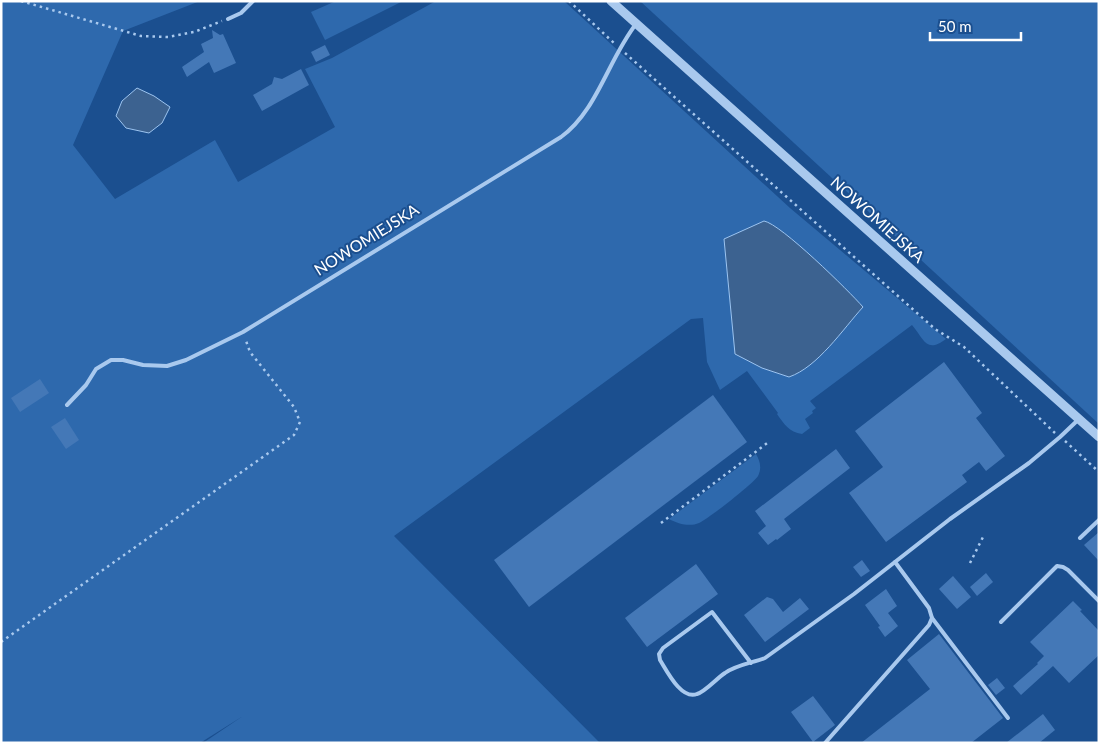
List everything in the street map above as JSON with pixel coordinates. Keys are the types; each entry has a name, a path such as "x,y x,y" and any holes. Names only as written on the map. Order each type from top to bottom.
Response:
{"street":[{"name":"NOWOMIEJSKA","path":"610,1 1099,437"}],"lane":[{"path":"228,18 241,13 253,1"},
{"name":"NOWOMIEJSKA","path":"67,405 86,385 96,368 111,360 124,360 143,365 167,366 186,360 243,332 571,130 590,106 620,48 636,24"},
{"path":"751,663 712,612 663,648 659,654 660,660 680,690 687,694 697,694 726,672 765,658 848,599 950,520 1029,463 1079,419"},
{"path":"1080,538 1099,520"},
{"path":"895,562 929,608 932,618 1008,718"},
{"path":"1001,622 1057,566 1068,570 1099,601"},
{"path":"825,743 929,625 932,618"}],"path":[{"path":"21,1 141,36 168,37 194,32 228,18"},
{"path":"569,1 935,329 964,347 1099,472"},
{"path":"1,642 294,435 300,422 294,407 250,352 243,332"},
{"path":"661,523 770,441"},
{"path":"970,562 983,537"}],"shaded area":[{"path":"1,1 200,1 123,31 73,145 115,199 215,140 238,182 335,127 305,69 332,58 436,1 564,1 790,208 946,339 930,345 923,340 912,325 810,401 816,408 805,419 810,428 802,434 790,429 785,424 747,371 720,390 707,362 703,318 691,319 394,536 600,743 203,743 243,716 200,743 1,743"},
{"path":"336,1 403,1 325,40 311,12"},
{"path":"640,1 1099,1 1099,424"},
{"path":"137,88 154,96 170,107 162,123 149,133 126,128 116,116 122,101"},
{"path":"764,221 785,233 799,245 863,307 820,356 800,372 789,377 762,368 735,354 724,239"},
{"path":"756,454 760,465 758,476 721,508 699,523 692,525 669,519"}],"building":[{"path":"212,30 220,35 223,34 236,63 214,73 209,62 187,77 182,67 204,52 201,44 213,38"},
{"path":"325,45 330,55 316,62 311,52"},
{"path":"301,69 309,85 262,111 253,95 272,84 274,77 282,79"},
{"path":"944,362 982,413 976,418 1005,456 986,471 979,462 962,475 967,482 886,542 849,493 883,467 855,431"},
{"path":"40,379 49,393 20,412 11,398"},
{"path":"713,395 747,442 529,607 494,560"},
{"path":"65,418 79,440 66,449 51,427"},
{"path":"836,449 850,468 784,519 791,529 768,545 758,533 766,526 755,511"},
{"path":"1099,532 1099,561 1084,545"},
{"path":"862,560 870,571 861,577 853,567"},
{"path":"696,564 718,594 647,647 625,618"},
{"path":"986,573 993,582 977,596 970,587"},
{"path":"953,576 971,597 957,609 939,589"},
{"path":"886,589 897,606 888,613 898,626 885,637 878,627 880,626 865,605"},
{"path":"767,597 773,599 783,612 800,598 809,609 765,642 744,615"},
{"path":"1073,601 1099,631 1099,655 1069,683 1053,666 1021,695 1013,686 1038,664 1044,656 1030,642"},
{"path":"939,634 1003,718 971,743 861,743 930,689 907,660"},
{"path":"997,678 1005,688 996,695 988,685"},
{"path":"813,696 835,725 813,742 791,712"},
{"path":"1043,714 1055,730 1039,743 1006,743"}]}
